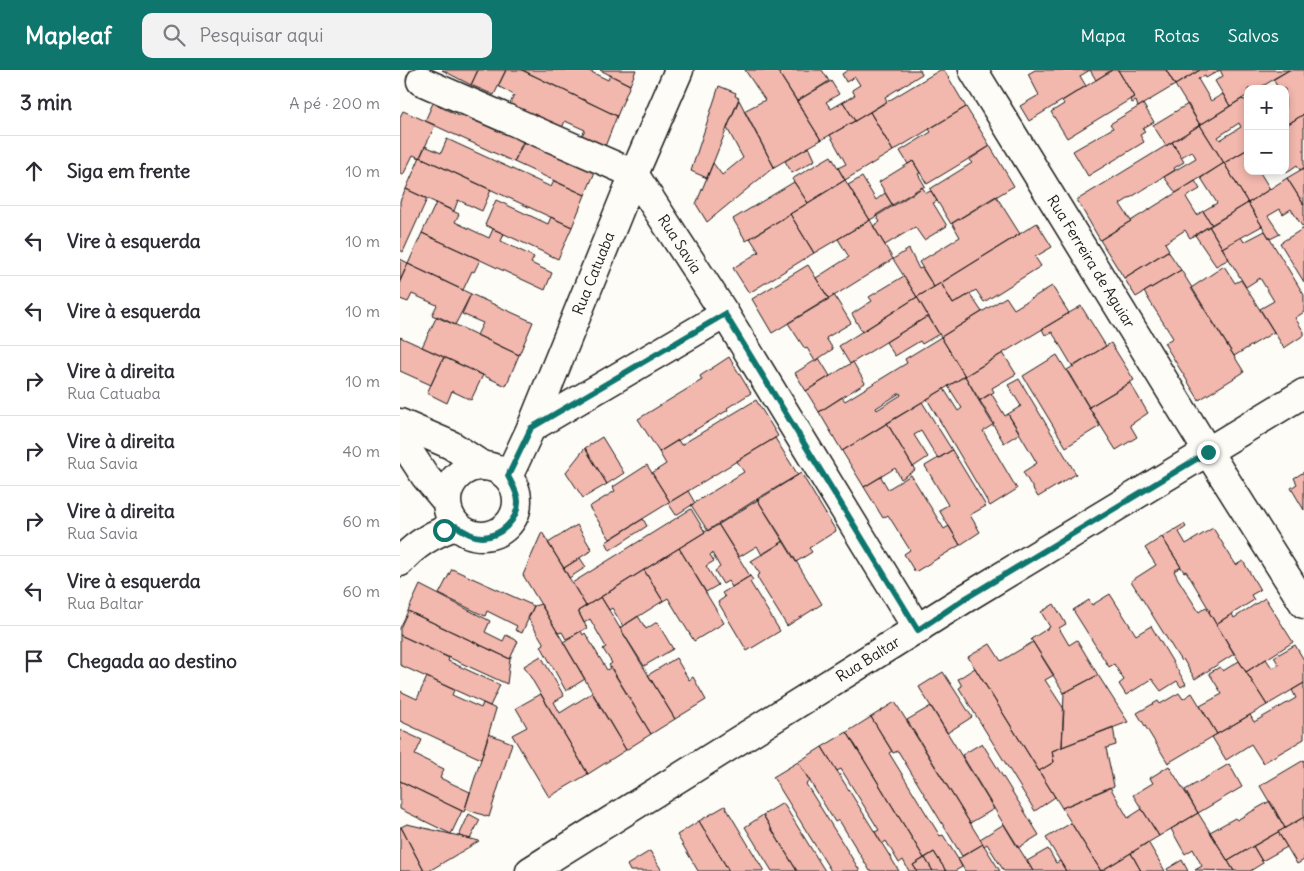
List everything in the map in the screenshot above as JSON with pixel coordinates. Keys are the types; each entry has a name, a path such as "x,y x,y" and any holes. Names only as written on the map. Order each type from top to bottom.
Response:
{"street":[{"name":"Rua Ferreira de Aguiar","path":"973,70 1208,452 1304,604"},
{"name":"Rua Catuaba","path":"508,476 531,428 634,174 682,72"},
{"path":"421,81 634,174"},
{"name":"Rua Savia","path":"634,174 725,314 918,630"},
{"path":"531,428 725,314"},
{"name":"Rua Baltar","path":"530,871 918,630 966,598 1304,393"},
{"path":"400,423 451,445 483,466 496,469 508,476 515,489 518,502 515,515 507,527 495,534 482,537 468,534 456,526 449,515 446,501 448,490 454,480 472,468 483,466"},
{"path":"400,438 425,476 446,501"},
{"path":"400,562 408,553 429,538 456,526"}],"building":[{"path":"442,70 478,70 471,85"},
{"path":"478,70 506,70 494,95 471,85"},
{"path":"506,70 522,70 617,116 604,149 581,137 585,130 565,121 562,128 510,104 514,95 498,86"},
{"path":"522,70 587,70 608,80 610,75 630,85 617,116"},
{"path":"600,70 636,70 630,85"},
{"path":"745,70 777,70 821,140 774,167 744,111 765,100"},
{"path":"777,70 822,70 829,81 797,101"},
{"path":"848,70 920,70 922,74 885,97 887,101 855,121 843,102 855,95 852,90 860,85 855,77 846,82 842,74"},
{"path":"940,70 944,70 966,107 893,151 870,112"},
{"path":"1035,70 1090,70 1080,76 1086,86 1029,121 1020,106 1039,95 1028,74"},
{"path":"1090,70 1112,70 1096,80"},
{"path":"1112,70 1118,70 1134,97 1067,138 1051,112 1064,104 1062,101"},
{"path":"1118,70 1166,70 1175,85 1138,107 1136,101 1132,103 1130,99 1134,97"},
{"path":"1166,70 1200,70 1175,85"},
{"path":"1200,70 1220,70 1206,78 1205,76 1198,79 1211,101 1223,94 1230,106 1200,125 1175,85"},
{"path":"1220,70 1289,70 1265,85 1244,85 1244,97 1230,106 1215,81 1223,76"},
{"path":"1289,70 1304,70 1304,114 1289,123 1289,85 1276,85 1273,79"},
{"path":"831,81 839,94 826,102 831,109 843,102 855,121 821,140 797,101"},
{"path":"719,86 736,93 735,96 739,98 707,178 691,171"},
{"path":"1242,99 1244,100 1244,151 1224,163 1200,125","holes":["1239,123 1241,127 1220,140 1218,137"]},
{"path":"739,100 774,167 707,222 696,204 713,163 722,175 743,158 727,128"},
{"path":"433,103 459,116 461,112 509,127 506,133 524,142 514,162 425,121"},
{"path":"1143,104 1154,122 1143,128 1145,132 1140,135 1144,142 1088,176 1073,151 1113,128 1110,124"},
{"path":"1188,104 1200,125 1166,146 1153,125"},
{"path":"966,107 990,146 927,184 913,161 908,164 900,151 931,132 929,129"},
{"path":"403,111 435,125 420,158 413,155 403,175 400,174 400,117"},
{"path":"870,112 893,151 845,180 838,168 846,164 830,135"},
{"path":"1304,114 1304,168 1300,170 1297,165 1289,171 1289,123"},
{"path":"1200,125 1224,163 1176,193 1164,177 1196,158 1192,151 1181,157 1172,142"},
{"path":"447,139 551,187 554,181 585,195 572,227 420,157 425,146 441,153"},
{"path":"524,139 595,172 585,195 514,162"},
{"path":"1172,142 1184,162 1174,168 1175,170 1120,204 1131,221 1100,240 1077,200"},
{"path":"990,146 1014,186 951,224 930,189 972,163 969,160"},
{"path":"809,147 815,160 792,173 785,161"},
{"path":"1244,151 1244,175 1261,175 1270,189 1248,203 1224,163"},
{"path":"831,156 845,180 808,203 792,179"},
{"path":"420,157 491,190 482,211 458,200 454,211 406,189"},
{"path":"913,161 925,186 893,206 879,182"},
{"path":"1224,163 1248,203 1212,225 1203,211 1217,203 1201,178"},
{"path":"1304,168 1304,205 1287,178"},
{"path":"862,177 876,200 885,193 893,206 870,220 848,185"},
{"path":"1287,178 1304,205 1304,224 1302,226 1291,209 1283,214 1280,209 1268,216 1280,234 1270,239 1248,203"},
{"path":"845,180 870,220 814,253 790,214"},
{"path":"1195,181 1200,189 1186,197 1197,215 1203,211 1212,225 1190,238 1185,230 1165,243 1169,250 1124,278 1100,240"},
{"path":"794,182 808,203 746,241 733,219"},
{"path":"922,187 926,193 931,191 937,201 933,203 947,226 924,240 915,227 885,245 873,226 880,222 876,215"},
{"path":"406,189 427,199 403,252 400,250 400,201"},
{"path":"996,196 1020,234 934,287 919,262 960,237 952,223"},
{"path":"496,200 548,224 551,217 572,227 558,259 485,225"},
{"path":"436,203 459,214 455,222 489,238 493,229 504,234 501,241 534,257 531,263 552,273 545,290 422,233"},
{"path":"1248,203 1262,226 1222,248 1209,226"},
{"path":"790,214 814,253 749,293 733,268 759,252 750,238"},
{"path":"870,220 893,259 829,299 816,278 849,257 838,239"},
{"path":"1037,223 1052,247 1035,257 1041,266 984,302 976,290 953,304 941,283"},
{"path":"1209,226 1229,259 1216,266 1195,235"},
{"path":"1304,228 1304,282 1280,243"},
{"path":"1265,231 1304,295 1304,312 1295,318 1304,335 1284,348 1260,309 1274,301 1260,278 1246,287 1222,248 1241,237 1244,242"},
{"path":"422,233 480,260 474,272 472,271 463,290 408,264"},
{"path":"909,249 919,269 922,268 934,287 917,297 893,259"},
{"path":"1168,251 1181,270 1136,297 1124,278"},
{"path":"400,259 408,263 400,281"},
{"path":"408,264 471,294 455,325 432,315 437,305 412,294 408,302 400,299 400,281"},
{"path":"808,265 829,299 772,333 752,299"},
{"path":"1224,266 1235,283 1241,280 1274,332 1234,356 1191,288"},
{"path":"1181,270 1244,372 1199,400 1164,343 1173,338 1144,292"},
{"path":"904,276 917,297 862,332 852,314 872,301 869,297"},
{"path":"941,283 953,304 970,294 982,312 941,337 917,297"},
{"path":"1052,286 1069,313 965,376 941,337 1006,297 1014,309"},
{"path":"471,294 533,322 519,355 477,335 483,323 462,314"},
{"path":"834,295 851,323 826,338 833,349 815,361 788,323"},
{"path":"917,297 928,316 850,364 839,346"},
{"path":"1081,306 1106,346 1073,367 1052,332 1045,335 1042,329"},
{"path":"437,316 519,355 506,386 422,347"},
{"path":"928,316 939,334 922,344 920,341 895,356 886,342"},
{"path":"400,337 444,357 431,385 400,371"},
{"path":"941,337 965,376 842,451 819,412 842,397 845,401 907,363 905,359","holes":["900,393 901,395 877,410 876,408"]},
{"path":"1111,343 1134,380 1089,407 1067,370"},
{"path":"1003,353 1016,374 992,388 994,392 979,401 965,376"},
{"path":"1057,355 1100,426 1066,447 1023,376"},
{"path":"444,357 483,375 471,400 452,391 447,403 427,393"},
{"path":"729,357 751,393 727,408 728,410 659,452 638,419 702,380 700,376"},
{"path":"819,358 830,376 806,391 795,373"},
{"path":"853,362 865,383 819,412 806,391"},
{"path":"965,376 994,424 983,431 1017,489 990,506 927,399 944,389 958,411 962,408 948,386"},
{"path":"1019,379 1076,474 1038,497 1023,472 1037,463 1008,414 1021,406 1008,385"},
{"path":"1130,383 1148,413 1130,425 1137,437 1116,450 1089,407"},
{"path":"991,393 1005,416 1008,414 1020,433 1004,443 979,401"},
{"path":"756,400 778,436 670,502 652,473 666,464 659,452 678,440 681,445"},
{"path":"922,402 952,450 938,459 921,431 914,435 928,457 913,467 887,423"},
{"path":"887,423 915,470 901,479 895,468 864,487 842,451"},
{"path":"602,437 624,473 607,484 585,448"},
{"path":"775,438 798,475 708,531 691,505 744,472 737,461"},
{"path":"585,448 607,484 583,498 566,472"},
{"path":"952,450 986,506 970,515 980,532 960,545 939,510 948,505 925,466"},
{"path":"647,465 670,502 610,539 589,507 615,491 613,487"},
{"path":"1304,472 1304,510 1291,488 1297,484 1294,478"},
{"path":"801,473 836,531 809,548 812,552 796,562 757,499"},
{"path":"911,475 944,529 949,526 960,545 915,572 904,554 910,550 888,515 883,518 864,487 881,477 888,489"},
{"path":"688,491 695,503 676,515 668,503"},
{"path":"757,499 784,541 762,555 757,546 739,557 718,524"},
{"path":"691,509 705,532 586,606 572,583"},
{"path":"643,519 647,526 610,550 606,542"},
{"path":"718,524 750,576 732,587 728,581 723,584 715,571 720,567 712,553 710,555 714,561 706,566 718,585 706,592 679,548"},
{"path":"1184,524 1186,527 1179,532 1186,544 1213,528 1236,565 1243,561 1260,590 1251,595 1254,600 1216,624 1186,571 1184,572 1162,537"},
{"path":"577,525 592,550 564,568 548,543"},
{"path":"542,532 586,606 578,611 587,628 566,639 562,632 558,633 523,575"},
{"path":"1162,537 1181,567 1174,571 1178,579 1199,612 1206,607 1234,654 1195,679 1183,659 1181,661 1131,581 1156,565 1145,548"},
{"path":"784,541 822,604 787,626 758,579 757,576 760,574 751,561"},
{"path":"679,548 724,623 694,641 668,598 663,601 644,570"},
{"path":"580,558 586,567 569,578 564,568"},
{"path":"452,569 534,606 522,633 515,630 517,626 487,611 485,616 439,594"},
{"path":"644,570 663,601 623,626 612,608 609,610 601,597"},
{"path":"750,576 753,580 750,582 780,631 747,651 718,602 725,597 722,593"},
{"path":"420,585 490,621 485,632 503,641 506,635 518,641 510,659 408,611"},
{"path":"1110,594 1136,635 1151,626 1186,684 1181,687 1177,681 1161,691 1152,679 1126,695 1119,684 1124,680 1114,664 1109,667 1073,610 1089,600 1092,605"},
{"path":"601,597 675,719 651,734 609,665 612,663 603,649 606,647 590,619 584,623 578,611"},
{"path":"1265,598 1293,642 1246,672 1216,624 1232,614 1234,618"},
{"path":"541,604 585,679 566,691 541,646 544,644 528,618 534,606"},
{"path":"1054,604 1066,624 1059,628 1069,645 1077,640 1098,675 1064,693 1031,639 1050,627 1041,612"},
{"path":"408,611 510,659 507,684 400,635 400,628"},
{"path":"638,616 646,629 657,622 673,649 644,666 620,628"},
{"path":"581,631 583,635 585,633 607,670 611,667 651,734 626,750 563,642"},
{"path":"400,635 449,658 448,661 500,685 490,706 400,665"},
{"path":"1033,642 1054,675 1045,680 1064,709 1062,747 1052,751 1054,762 1039,771 968,657 990,644 1001,661"},
{"path":"1295,645 1304,660 1304,683 1267,705 1246,672 1266,659 1272,668 1279,665 1274,657"},
{"path":"541,656 564,696 554,702 560,713 592,693 626,750 588,774 524,666"},
{"path":"676,658 689,680 693,677 706,700 675,719 648,675"},
{"path":"1239,661 1267,705 1217,734 1200,706 1222,694 1209,673 1220,667 1223,671"},
{"path":"975,668 1055,797 1035,811 959,688 962,686 958,679"},
{"path":"943,672 972,717 947,733 919,687"},
{"path":"1098,675 1128,722 1062,747 1064,693"},
{"path":"427,677 454,690 452,695 481,708 483,703 496,709 481,759 400,721 400,691 417,699"},
{"path":"1304,683 1304,739 1263,763 1251,744 1226,760 1212,737 1250,715 1254,722 1296,698 1292,690"},
{"path":"1179,693 1183,699 1192,693 1217,734 1168,763 1137,713 1158,701 1160,704"},
{"path":"541,694 588,774 549,797 512,735 527,727 516,708"},
{"path":"895,702 983,844 962,856 898,751 893,753 871,717"},
{"path":"931,706 994,809 970,823 907,720"},
{"path":"871,717 892,751 889,753 940,836 943,835 962,867 955,871 946,871 934,852 924,858 847,732"},
{"path":"1113,727 1116,745 1106,748 1114,786 1062,808 1039,771 1054,762 1052,751"},
{"path":"400,730 422,740 415,755 444,769 440,778 470,792 464,812 400,781"},
{"path":"847,732 924,858 913,865 917,871 909,871 903,860 899,863 886,841 882,844 875,832 879,830 841,769 837,771 822,747"},
{"path":"489,734 512,743 489,817 465,809"},
{"path":"982,743 1039,835 1018,848 962,755"},
{"path":"822,747 899,871 870,871 839,820 835,822 798,762"},
{"path":"1304,760 1304,817 1285,828 1260,786"},
{"path":"798,762 810,781 806,784 860,871 831,871 773,777"},
{"path":"1229,764 1242,787 1198,813 1185,790"},
{"path":"1169,766 1198,813 1159,836 1133,795 1153,783 1150,778"},
{"path":"400,781 462,811 451,834 400,809"},
{"path":"1110,787 1128,818 1142,809 1159,836 1101,871 1062,808"},
{"path":"1270,801 1285,828 1228,861 1210,832 1235,818 1237,820"},
{"path":"783,803 825,871 797,871 763,815"},
{"path":"725,806 764,871 729,871 699,821"},
{"path":"1198,813 1234,871 1195,870 1202,866 1193,849 1185,854 1171,829"},
{"path":"469,814 480,820 470,839 459,836"},
{"path":"763,815 797,871 772,871 745,827"},
{"path":"1304,817 1304,860 1297,864 1278,832"},
{"path":"699,821 729,871 698,871 677,835"},
{"path":"1071,823 1101,871 1066,871 1046,838"},
{"path":"407,824 479,841 429,871 424,871 401,827"},
{"path":"1004,824 1033,871 1004,871 987,844 984,846 980,839"},
{"path":"401,827 424,871 400,871"},
{"path":"1278,832 1287,847 1262,861 1253,846"},
{"path":"1148,842 1165,871 1141,871 1131,853"},
{"path":"983,844 1000,871 965,871 958,859"},
{"path":"1253,846 1263,863 1250,871 1234,871 1228,861"},
{"path":"1048,849 1056,863 1060,861 1066,871 1033,871 1027,861"},
{"path":"650,851 662,871 630,871 627,865"},
{"path":"934,852 946,871 933,871 925,858"},
{"path":"1131,853 1141,871 1101,871"},
{"path":"925,858 933,871 917,871 913,865"},
{"path":"1182,860 1188,871 1168,871 1167,869"}],"route":[{"path":"444,530 456,526 468,534 482,537 495,534 507,527 515,515 518,502 515,489 508,476 531,428 725,314 918,630 966,598 1208,452"}]}
